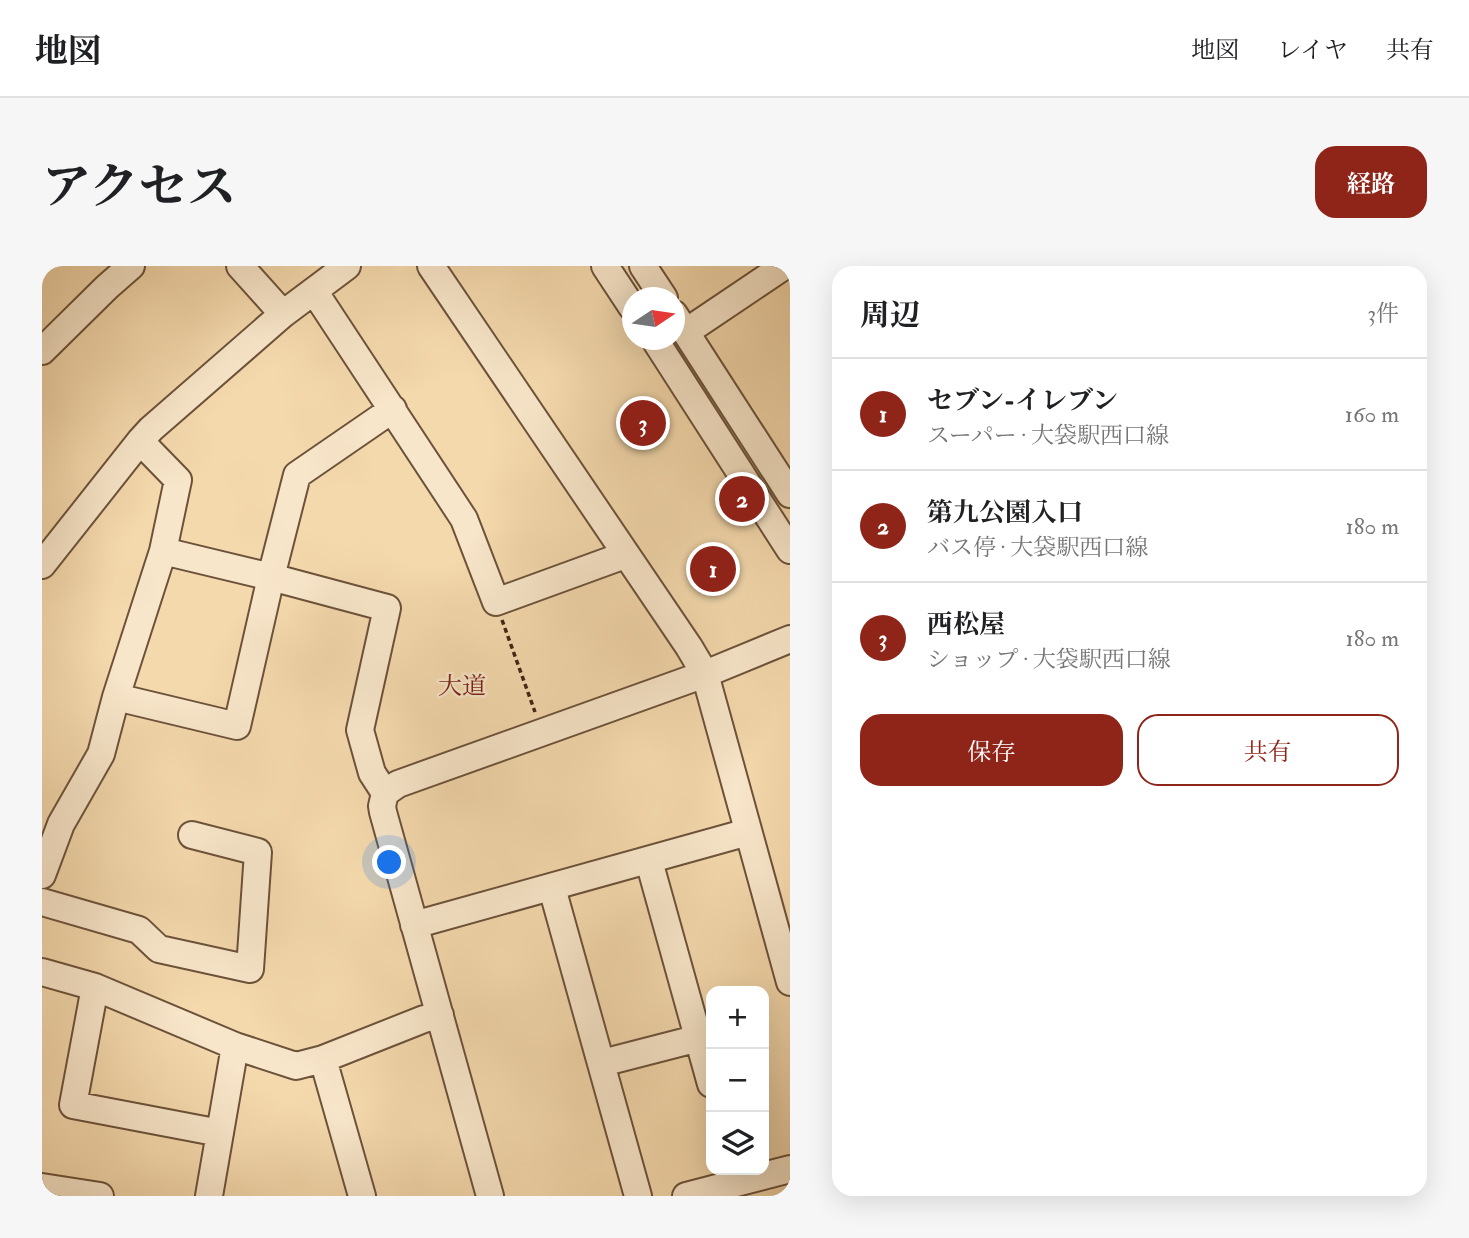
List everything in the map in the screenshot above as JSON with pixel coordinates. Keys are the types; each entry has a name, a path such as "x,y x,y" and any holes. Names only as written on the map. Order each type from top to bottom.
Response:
{"street":[{"path":"42,351 131,266"},
{"path":"240,266 283,314"},
{"path":"42,565 151,429 283,314 347,266"},
{"path":"431,266 705,674 790,982"},
{"path":"605,266 622,292"},
{"path":"643,266 657,287"},
{"path":"685,319 784,266"},
{"path":"314,291 464,519 496,602 625,555"},
{"path":"685,330 790,494"},
{"path":"661,350 790,550"},
{"path":"116,697 237,726 297,475 393,409"},
{"path":"42,875 61,824 101,754 116,697 163,551 178,480 140,441"},
{"path":"163,551 387,608 360,730 372,773 385,793"},
{"path":"490,1196 383,812 385,793 398,784 705,674 790,639"},
{"path":"414,925 748,832"},
{"path":"42,902 139,930 159,949 250,969 258,852 192,835"},
{"path":"649,861 706,1065"},
{"path":"552,888 638,1196"},
{"path":"42,972 95,987 235,1046 296,1066 323,1059 440,1015"},
{"path":"95,987 73,1105 220,1133"},
{"path":"602,1063 699,1038"},
{"path":"209,1196 235,1046"},
{"path":"323,1059 362,1196"},
{"path":"687,1196 737,1176 790,1169"},
{"path":"54,1191 100,1196"}],"path":[{"path":"496,602 542,731"}],"place":[{"name":"西松屋","path":"643,423"},
{"name":"第九公園入口","path":"742,499"},
{"name":"セブン-イレブン","path":"713,569"}],"district":[{"name":"大道","path":"462,686"}]}
